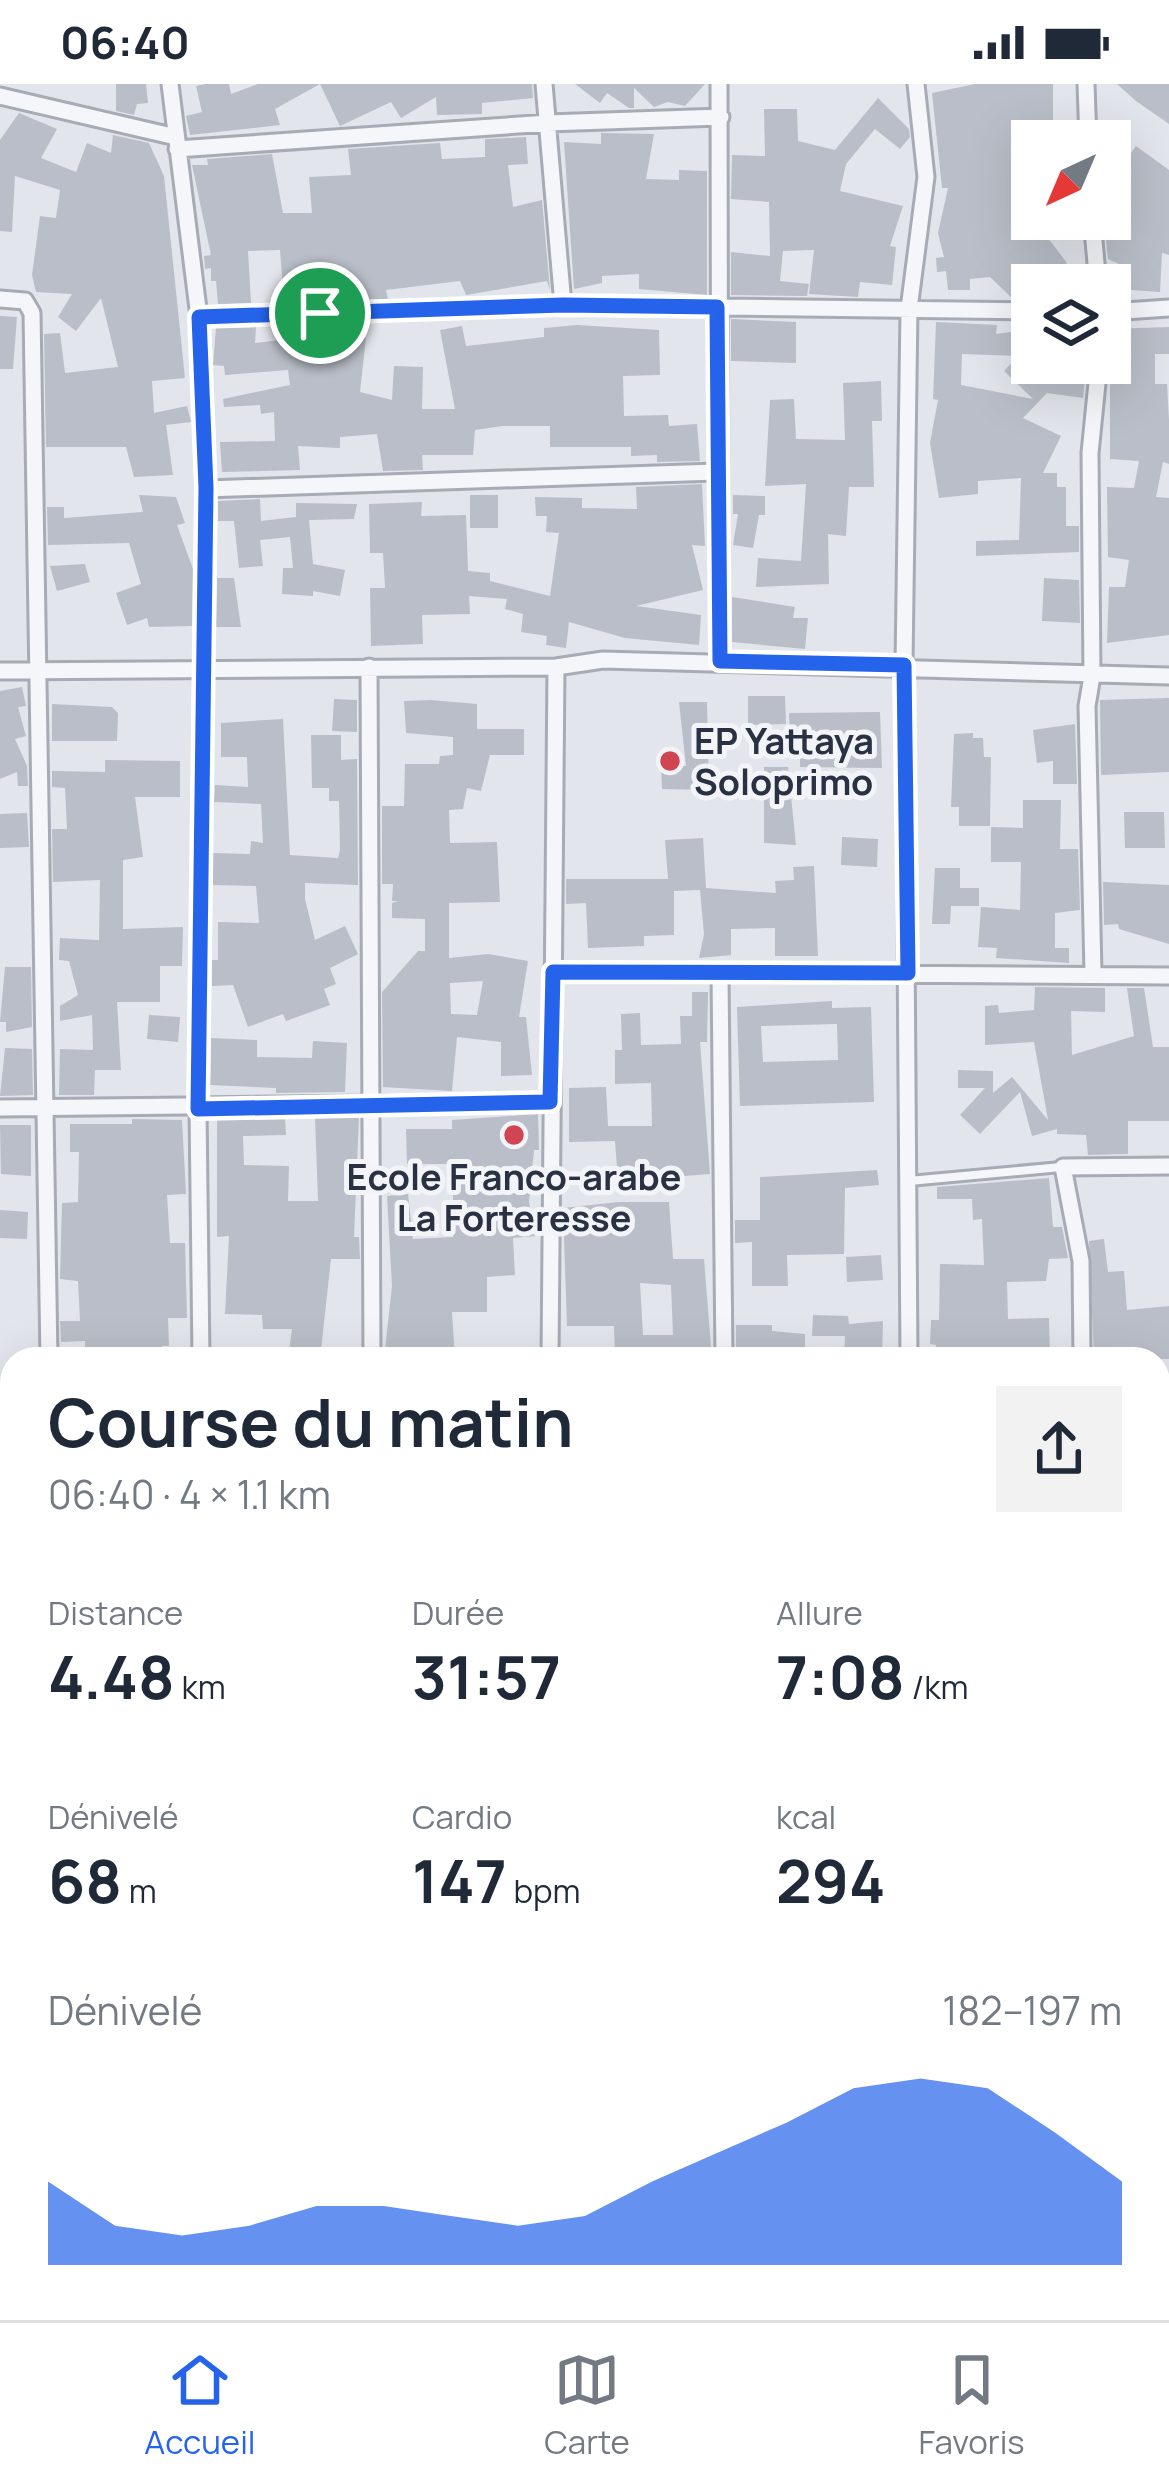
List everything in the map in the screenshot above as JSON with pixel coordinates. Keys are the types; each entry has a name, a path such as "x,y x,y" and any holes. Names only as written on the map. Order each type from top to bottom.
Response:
{"street":[{"path":"170,84 199,317 206,488 200,668 201,1347"},
{"path":"544,84 563,305"},
{"path":"718,84 720,661"},
{"path":"909,1347 904,665 910,309 926,177 916,84"},
{"path":"1086,84 1087,120"},
{"path":"0,96 176,143 721,118"},
{"path":"0,299 31,305 49,1347"},
{"path":"199,317 563,305 1011,311"},
{"path":"1131,311 1169,308"},
{"path":"1093,973 1087,706 1092,676 1090,453 1097,384"},
{"path":"206,488 716,472"},
{"path":"0,670 556,667 603,660 1169,676"},
{"path":"369,667 372,1347"},
{"path":"550,1347 556,667"},
{"path":"553,972 1169,976"},
{"path":"720,976 724,1347"},
{"path":"0,1108 550,1102"},
{"path":"1082,1347 1082,1261 1063,1167 1169,1166"}],"lane":[{"path":"908,1181 1063,1167"}],"building":[{"path":"116,84 146,84 148,103 137,104 134,115 116,111"},
{"path":"229,84 231,94 258,84 320,84 275,109 280,125 190,135 186,116 202,112 196,86"},
{"path":"320,84 532,84 533,98 482,103 482,114 437,115 436,97 401,118 391,102 340,126"},
{"path":"575,84 705,84 685,106 668,102 654,107 634,88 634,108 629,108 607,93 600,103"},
{"path":"975,84 1053,84 1053,120 1011,120 1011,240 1049,240 1067,263 1011,264 1011,297 990,277 970,279 970,290 948,290 946,271 937,272 936,258 944,257 938,233 948,188 942,188 932,93"},
{"path":"1117,84 1169,84 1169,124 1136,101"},
{"path":"878,98 909,129 910,137 900,149 875,129 846,164 840,191 903,206 890,246 896,247 892,285 860,282 858,297 809,294 814,250 783,251 780,281 809,284 807,296 731,295 731,252 770,256 769,202 731,199 732,155 765,156 764,109 797,109 798,141 835,150"},
{"path":"19,113 57,129 41,158 76,172 87,143 111,153 113,135 149,143 164,176 185,378 152,381 154,413 187,406 191,422 166,425 173,475 134,477 126,447 46,447 44,334 60,333 65,373 118,367 101,298 76,331 58,317 72,294 36,292 32,275 40,216 56,218 60,190 15,176 12,232 0,231 0,140"},
{"path":"601,133 654,134 646,179 679,180 679,170 707,171 707,295 639,289 639,274 602,276 602,283 574,289 564,142 601,144"},
{"path":"526,137 528,164 508,165 513,207 542,200 550,290 547,281 466,295 460,281 386,290 388,299 284,302 280,250 248,251 251,303 218,304 216,281 211,281 211,268 205,269 204,256 211,255 192,165 208,165 207,159 272,154 283,213 312,213 309,177 351,175 348,149 440,143 442,159 485,157 485,139"},
{"path":"1136,146 1169,170 1169,255 1162,253 1160,292 1131,290 1131,264 1108,259 1106,240 1131,240 1131,153"},
{"path":"0,316 17,317 13,369 0,369"},
{"path":"731,319 796,322 796,363 731,361"},
{"path":"936,322 997,325 996,334 1011,332 1011,356 962,354 961,385 1033,399 1017,384 1085,384 1083,398 1047,393 1023,418 1061,436 1043,473 1057,473 1057,487 1066,487 1066,526 1079,526 1079,552 976,556 976,541 1019,540 1021,478 978,481 978,494 939,498 930,443 938,400 933,399"},
{"path":"462,326 466,346 544,337 544,328 659,330 660,375 623,376 624,416 668,415 669,426 697,424 700,461 657,462 657,455 631,456 631,447 550,447 550,426 502,426 475,430 473,455 422,455 423,470 383,471 377,434 340,437 340,448 298,446 300,470 222,472 220,442 275,441 274,412 261,414 260,405 224,407 223,399 290,385 288,370 225,375 224,366 213,365 216,328 256,327 255,343 340,333 366,338 360,392 392,400 394,366 423,367 422,409 455,409 440,330"},
{"path":"1169,327 1169,354 1155,354 1155,384 1167,384 1169,464 1163,462 1156,497 1169,498 1169,635 1107,643 1109,587 1125,587 1129,560 1108,557 1107,487 1134,488 1139,461 1110,459 1110,384 1131,384 1131,328"},
{"path":"881,381 882,421 872,421 874,487 849,487 846,536 828,534 829,584 756,587 758,558 801,561 806,484 765,486 770,400 794,399 796,439 845,440 843,383"},
{"path":"702,484 705,546 692,545 703,590 636,606 701,615 699,645 625,638 569,622 566,648 546,645 547,636 521,632 523,614 505,609 507,599 469,596 470,614 422,615 423,644 371,646 370,588 385,588 383,553 370,553 369,504 422,502 421,516 466,515 468,571 490,573 490,581 550,596 559,533 546,532 547,516 536,516 535,497 582,498 582,508 637,509 636,487"},
{"path":"139,495 176,497 185,523 177,525 193,569 192,626 149,627 147,618 127,625 116,593 141,584 129,543 48,545 47,507 64,507 64,518 143,512"},
{"path":"470,495 498,495 498,528 470,528"},
{"path":"733,495 765,496 765,515 759,515 753,548 733,545 738,514 733,514"},
{"path":"260,499 261,521 296,517 296,503 357,504 354,519 309,520 313,564 345,570 340,596 313,591 313,596 282,594 283,568 293,568 290,537 260,540 263,566 239,568 234,521 218,521 218,501"},
{"path":"85,564 90,582 57,591 50,566"},
{"path":"217,578 234,578 241,627 216,627"},
{"path":"1044,578 1079,580 1080,623 1042,621"},
{"path":"732,597 795,607 793,618 808,618 805,649 732,642"},
{"path":"22,687 26,706 18,707 26,736 15,739 27,766 28,786 18,786 17,772 0,779 0,691"},
{"path":"748,696 785,696 786,724 748,725"},
{"path":"1169,698 1169,772 1101,775 1100,700"},
{"path":"334,699 357,700 357,732 332,731"},
{"path":"404,701 477,704 477,729 524,729 524,755 490,755 481,791 467,788 463,809 449,810 450,843 497,842 500,902 449,903 449,958 488,954 528,961 519,1017 526,1017 532,1075 501,1076 501,1042 457,1037 452,1091 383,1087 382,992 418,951 425,951 425,919 392,918 392,903 398,901 392,901 393,884 382,884 382,806 404,806 405,764 439,764 440,756 453,755 453,737 406,733","holes":["483,981 477,1015 451,1014 450,983"]},
{"path":"679,702 707,702 709,790 662,789 661,766 686,766"},
{"path":"52,704 112,707 118,713 117,741 52,741"},
{"path":"880,712 882,768 800,767 800,757 833,754 832,737 790,736 789,713"},
{"path":"283,719 290,855 338,858 340,850 339,801 329,801 329,788 312,788 311,735 341,735 341,760 357,759 358,885 305,883 305,899 315,940 345,926 358,954 330,968 336,984 324,989 330,1005 286,1021 283,1014 248,1027 233,985 212,986 212,960 218,960 218,922 259,923 256,886 213,885 213,853 250,854 251,841 263,843 261,804 214,802 215,785 248,787 247,757 221,757 221,723"},
{"path":"1075,724 1077,784 1053,784 1053,761 1037,763 1033,730"},
{"path":"973,733 973,738 983,738 984,757 991,757 990,826 959,826 959,807 951,807 954,734"},
{"path":"105,760 180,761 180,797 135,797 143,857 123,860 123,929 183,927 182,966 160,966 160,1002 117,1002 121,1070 95,1070 94,1095 59,1095 60,1049 93,1050 92,1015 60,1021 60,1006 78,995 69,961 59,960 60,938 99,940 100,880 53,882 52,829 67,829 65,788 52,787 52,771 105,772"},
{"path":"764,767 788,767 796,845 764,843"},
{"path":"1023,800 1061,800 1060,849 1078,849 1080,910 1055,913 1055,948 1069,948 1069,963 996,958 997,948 978,947 981,907 1020,910 1021,862 991,862 991,827 1023,828"},
{"path":"1124,812 1164,812 1165,848 1125,848"},
{"path":"27,813 29,847 0,848 0,814"},
{"path":"842,837 878,839 877,867 841,865"},
{"path":"703,838 706,888 776,893 775,881 794,880 793,867 814,866 818,956 775,956 775,928 731,929 731,955 699,958 704,934 700,890 674,891 674,935 644,936 644,946 588,948 586,903 566,904 566,879 668,879 665,840"},
{"path":"935,868 960,868 960,888 979,888 979,906 951,906 950,924 932,924"},
{"path":"1103,882 1169,885 1169,944 1119,929 1118,924 1104,925"},
{"path":"5,967 31,967 32,1027 6,1032 6,1022 0,1022"},
{"path":"1035,987 1105,988 1105,1012 1071,1011 1072,1055 1134,1036 1127,988 1144,988 1153,1047 1169,1047 1169,1121 1128,1121 1128,1154 1088,1155 1086,1135 1057,1134 1057,1129 1032,1136 1020,1092 980,1134 960,1115 985,1088 958,1088 958,1070 993,1071 993,1093 1012,1077 1048,1120 1034,1042 985,1045 985,1006 998,1005 999,1013 1034,1010"},
{"path":"692,992 708,992 707,1042 700,1042 710,1174 618,1181 615,1141 569,1142 569,1088 606,1087 608,1126 652,1126 651,1083 615,1084 615,1050 622,1050 621,1014 640,1013 641,1045 681,1044 680,1016 692,1016"},
{"path":"832,1001 832,1008 871,1007 874,1102 740,1106 737,1007","holes":["837,1024 838,1060 763,1062 761,1026"]},
{"path":"149,1015 180,1017 178,1042 147,1039"},
{"path":"211,1038 257,1040 257,1057 312,1058 313,1041 347,1043 345,1092 276,1093 276,1088 210,1085"},
{"path":"5,1048 32,1049 33,1095 0,1096"},
{"path":"538,1114 539,1150 534,1150 529,1202 535,1236 513,1238 515,1275 487,1277 487,1312 452,1312 454,1347 385,1347 392,1286 387,1196 408,1194 413,1239 453,1237 453,1164 407,1164 406,1129 452,1129 452,1120"},
{"path":"359,1116 354,1237 359,1237 360,1259 331,1259 321,1347 290,1347 292,1329 263,1329 262,1315 225,1314 229,1236 217,1237 217,1118 285,1117 286,1135 243,1136 244,1165 289,1166 288,1201 318,1201 315,1117"},
{"path":"132,1119 182,1120 186,1194 167,1195 170,1243 185,1243 187,1318 168,1318 169,1346 85,1347 85,1341 61,1342 60,1321 80,1321 78,1281 60,1279 62,1203 78,1202 79,1152 70,1152 70,1124 132,1124"},
{"path":"0,1125 31,1125 31,1176 1,1174"},
{"path":"877,1170 879,1185 845,1188 844,1254 787,1255 788,1286 752,1286 752,1242 735,1243 735,1220 760,1220 760,1177"},
{"path":"1049,1178 1053,1227 1062,1227 1068,1258 1049,1259 1046,1281 1007,1282 1008,1319 1049,1318 1050,1347 930,1344 931,1320 939,1320 940,1264 984,1265 982,1219 973,1220 972,1199 937,1199 937,1187"},
{"path":"669,1202 673,1259 704,1259 711,1347 615,1347 614,1326 567,1326 563,1208","holes":["640,1283 671,1285 673,1335 643,1335"]},
{"path":"0,1210 28,1212 27,1239 0,1238"},
{"path":"1104,1239 1108,1272 1124,1271 1127,1310 1169,1306 1169,1347 1093,1347 1089,1241"},
{"path":"881,1255 883,1280 847,1282 846,1257"},
{"path":"813,1315 848,1316 849,1324 883,1321 882,1347 845,1347 845,1336 812,1336"},
{"path":"736,1325 772,1325 772,1331 805,1334 805,1347 736,1347"}],"place":[{"name":"EP Yattaya Soloprimo","path":"670,761"},
{"name":"Ecole Franco-arabe La Forteresse","path":"514,1135"}],"route":[{"path":"563,305 717,307 720,661 904,665 908,973 553,972 550,1102 198,1109 200,668 206,488 199,317 320,313 563,305"}]}
